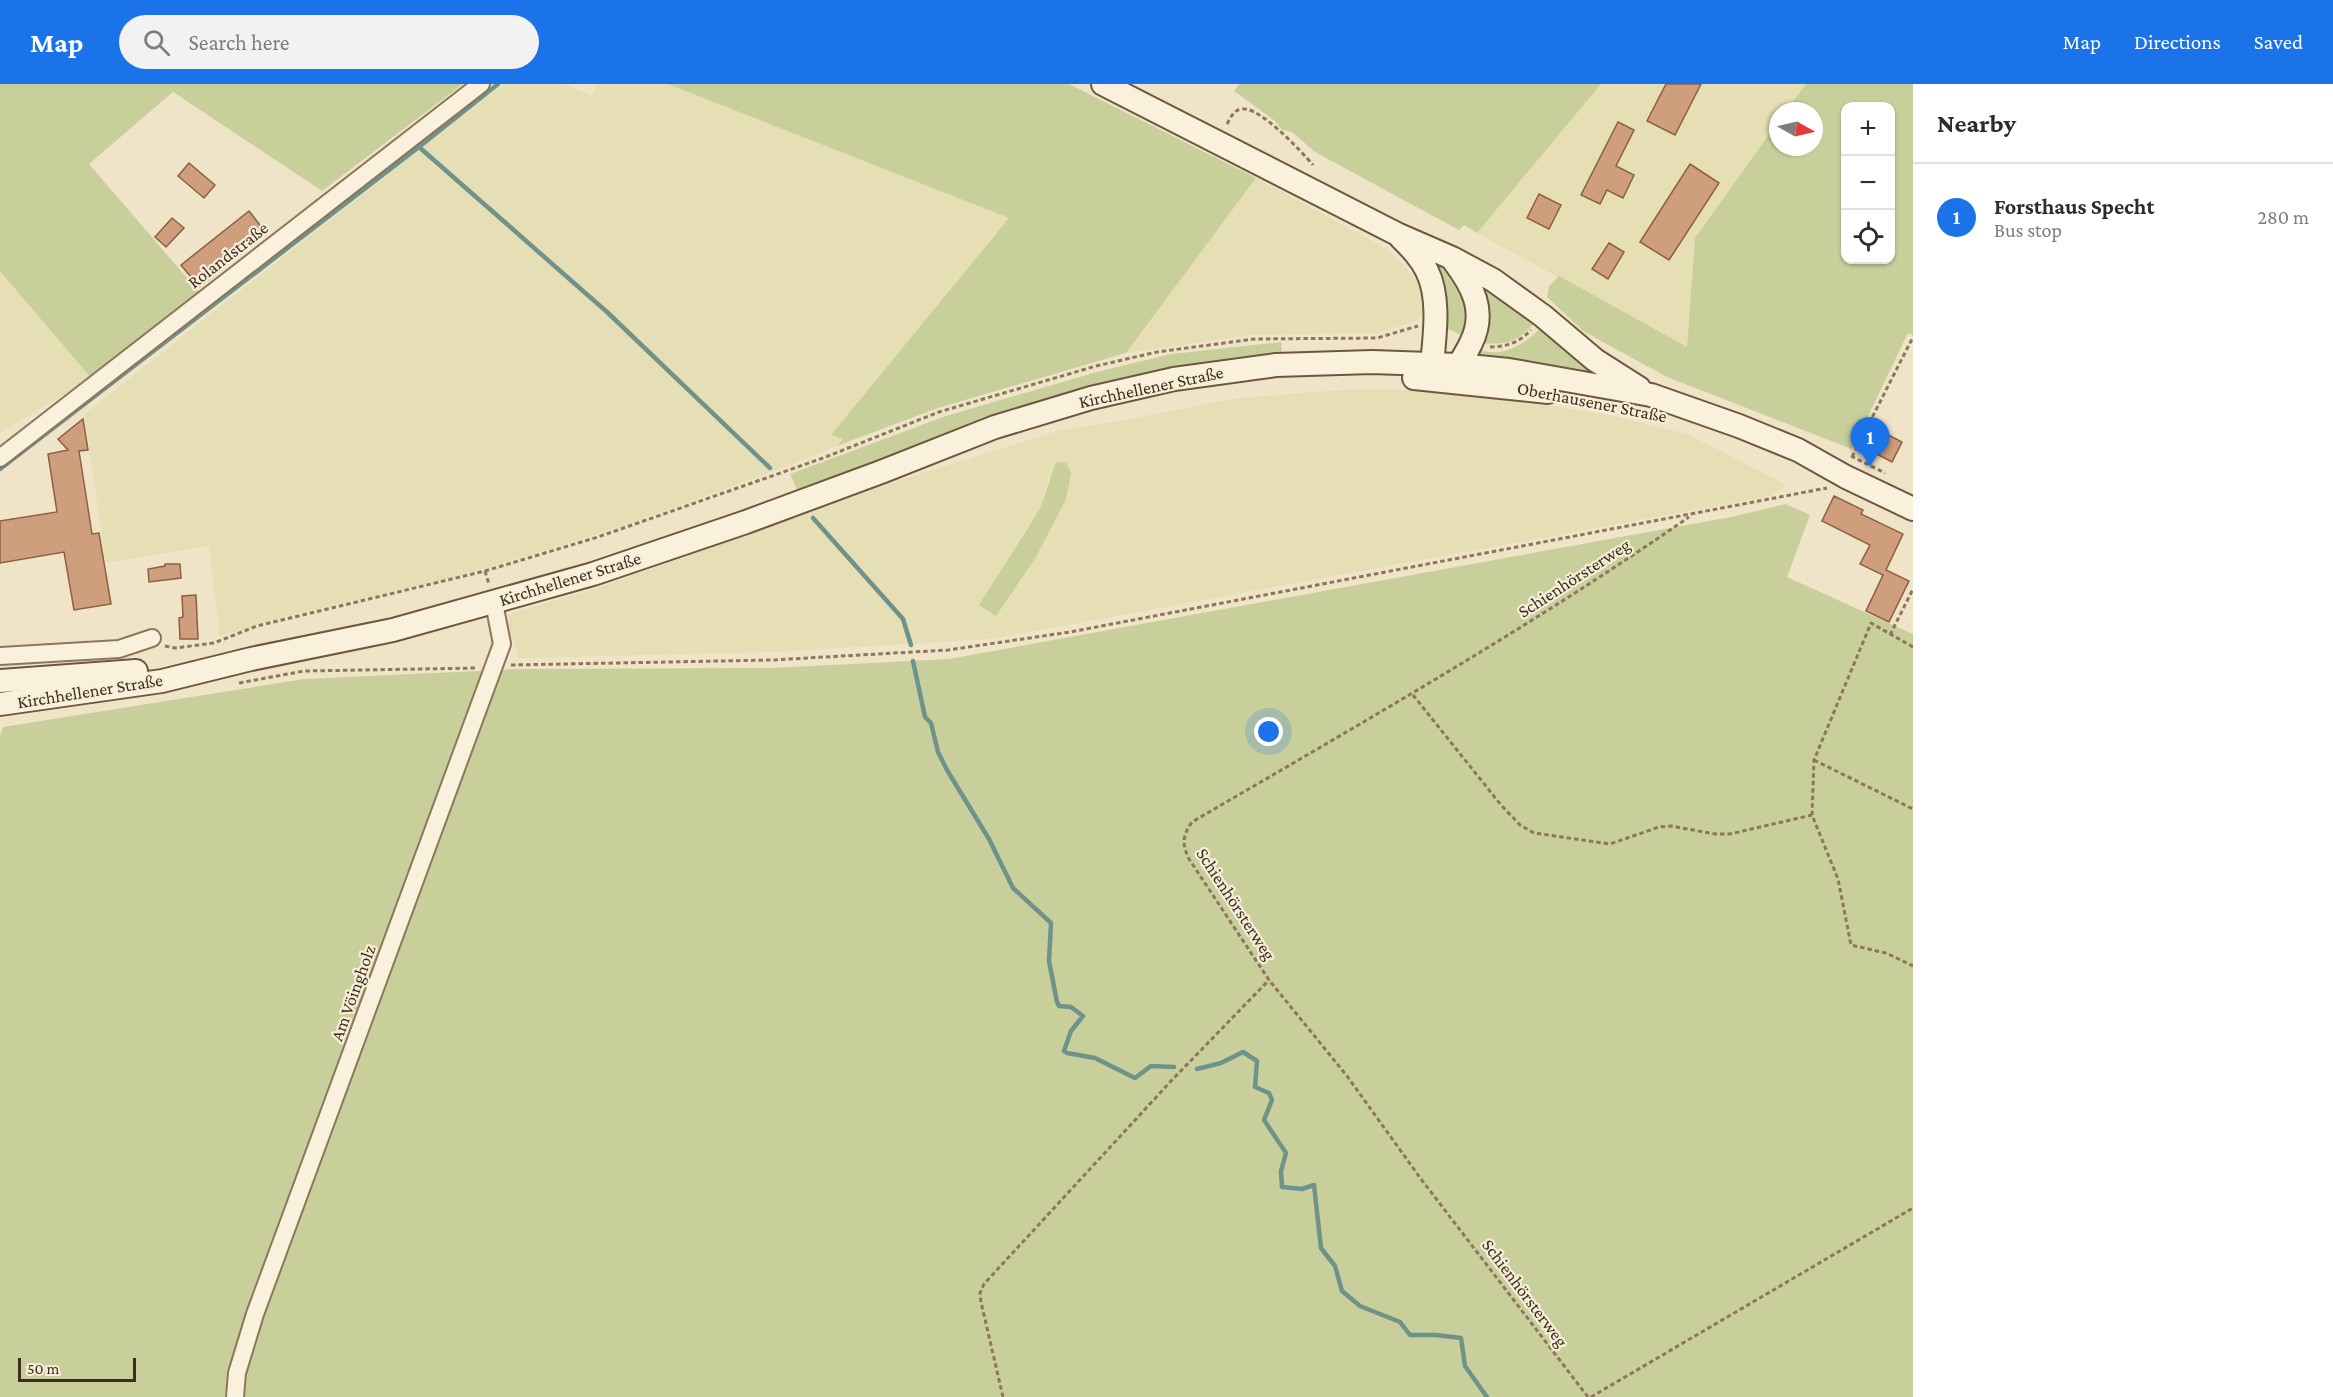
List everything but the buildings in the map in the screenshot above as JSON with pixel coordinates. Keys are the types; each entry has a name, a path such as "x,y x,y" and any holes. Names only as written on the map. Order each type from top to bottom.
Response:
{"main road":[{"name":"Oberhausener Straße","path":"1103,84 1399,235 1452,258 1493,280 1595,360 1651,395"},
{"name":"Oberhausener Straße","path":"1399,235 1418,256 1433,287 1443,372"},
{"path":"1443,372 1472,342 1479,322 1478,303 1467,279 1452,258"},
{"name":"Oberhausener Straße","path":"1443,372 1509,370 1651,395 1739,426 1798,450 1840,483"},
{"name":"Oberhausener Straße","path":"1443,372 1649,410 1913,509"},
{"name":"Kirchhellener Straße","path":"0,704 162,681 250,659 393,630 604,570 746,522 881,472 1082,415 1224,383 1277,378 1443,372"},
{"name":"Kirchhellener Straße","path":"0,681 250,659"}],"street":[{"name":"Rolandstraße","path":"0,458 481,84"},
{"name":"Am Vöingholz","path":"235,1397 237,1373 255,1314 502,644 494,603"},
{"name":"Kirchhellener Straße","path":"0,656 120,649 152,638"}],"path":[{"path":"1227,124 1232,114 1248,109 1300,149 1313,165"},
{"path":"1871,465 1852,457 1913,337"},
{"name":"Schienhörsterweg","path":"1590,1397 1421,1179 1347,1076 1269,980 1189,859 1183,846 1184,833 1192,822 1413,694 1546,613 1692,515 1840,483"},
{"path":"228,685 304,671 494,667 518,664 772,660 948,650 1070,632 1692,515"},
{"path":"1890,635 1913,589"},
{"path":"1913,647 1871,623 1814,760 1812,815 1838,879 1851,945 1886,953 1913,966"},
{"path":"1413,694 1501,805 1520,825 1534,833 1610,844 1659,827 1671,826 1730,834 1812,815"},
{"path":"1814,760 1913,810"},
{"path":"1003,1397 981,1302 980,1293 984,1284 1172,1080 1269,980"},
{"path":"1590,1397 1913,1208"}],"shaded area":[{"path":"503,84 564,84 592,96 597,84 668,84 1009,218 832,434 843,439 837,446 791,465 629,524 550,549 451,578 283,617 220,636 209,546 106,563 84,414"},
{"path":"1601,84 1806,84 1793,102 1769,102 1769,135 1695,238 1687,348 1477,233"},
{"path":"1256,178 1389,250 1419,282 1424,299 1423,314 1417,321 1377,333 1250,335 1126,353"},
{"path":"0,271 91,378 0,433"},
{"path":"1355,389 1446,390 1604,414 1687,434 1787,485 1770,496 991,639 773,652 519,658 507,623 511,613 595,589 900,480 1061,430 1238,398","holes":["1049,477 1066,499 979,605 1041,506"]}],"green space":[{"path":"0,84 463,84 322,191 173,92 89,164 199,292 91,378 0,271"},
{"path":"668,84 1069,84 1256,178 1126,353 938,408 837,446 843,439 831,435 1009,218"},
{"path":"1239,84 1601,84 1477,233 1464,225 1459,230 1315,152 1292,132 1282,130 1275,121 1234,91"},
{"path":"1806,84 1913,84 1913,335 1908,333 1852,449 1667,377 1583,331 1547,297 1549,286 1559,276 1687,347 1695,238 1769,135 1769,156 1823,156 1823,102 1793,102"},
{"path":"1442,261 1467,298 1467,338 1442,326 1434,262"},
{"path":"1476,279 1536,321 1523,334 1511,341 1497,344 1479,343"},
{"path":"1542,327 1605,376 1475,358 1477,349 1487,352 1504,351 1528,339"},
{"path":"1281,342 1282,354 1064,395 965,427 797,490 790,474 946,416 1097,372 1171,354"},
{"path":"1056,462 1066,463 1071,473 1066,499 1036,557 996,616 979,605 1041,506"},
{"path":"1786,504 1810,515 1787,577 1913,634 1913,1397 0,1397 0,736 3,727 304,679 519,669 772,668 949,659 1731,517"}],"waterway":[{"path":"0,469 498,84"},
{"path":"419,147 607,312 770,468"},
{"path":"813,518 903,619 911,645"},
{"path":"913,661 925,717 931,723 938,752 947,770 989,839 1013,888 1051,923 1049,961 1057,1002 1059,1006 1071,1007 1083,1016 1071,1031 1064,1051 1095,1058 1135,1078 1151,1066 1174,1067"},
{"path":"1197,1069 1221,1063 1243,1052 1257,1061 1255,1087 1269,1093 1272,1100 1264,1120 1286,1153 1281,1171 1282,1187 1302,1189 1314,1185 1321,1248 1335,1266 1342,1291 1360,1306 1400,1322 1410,1335 1461,1338 1465,1366 1487,1397"}],"place":[{"name":"Forsthaus Specht","path":"1870,467"}]}
